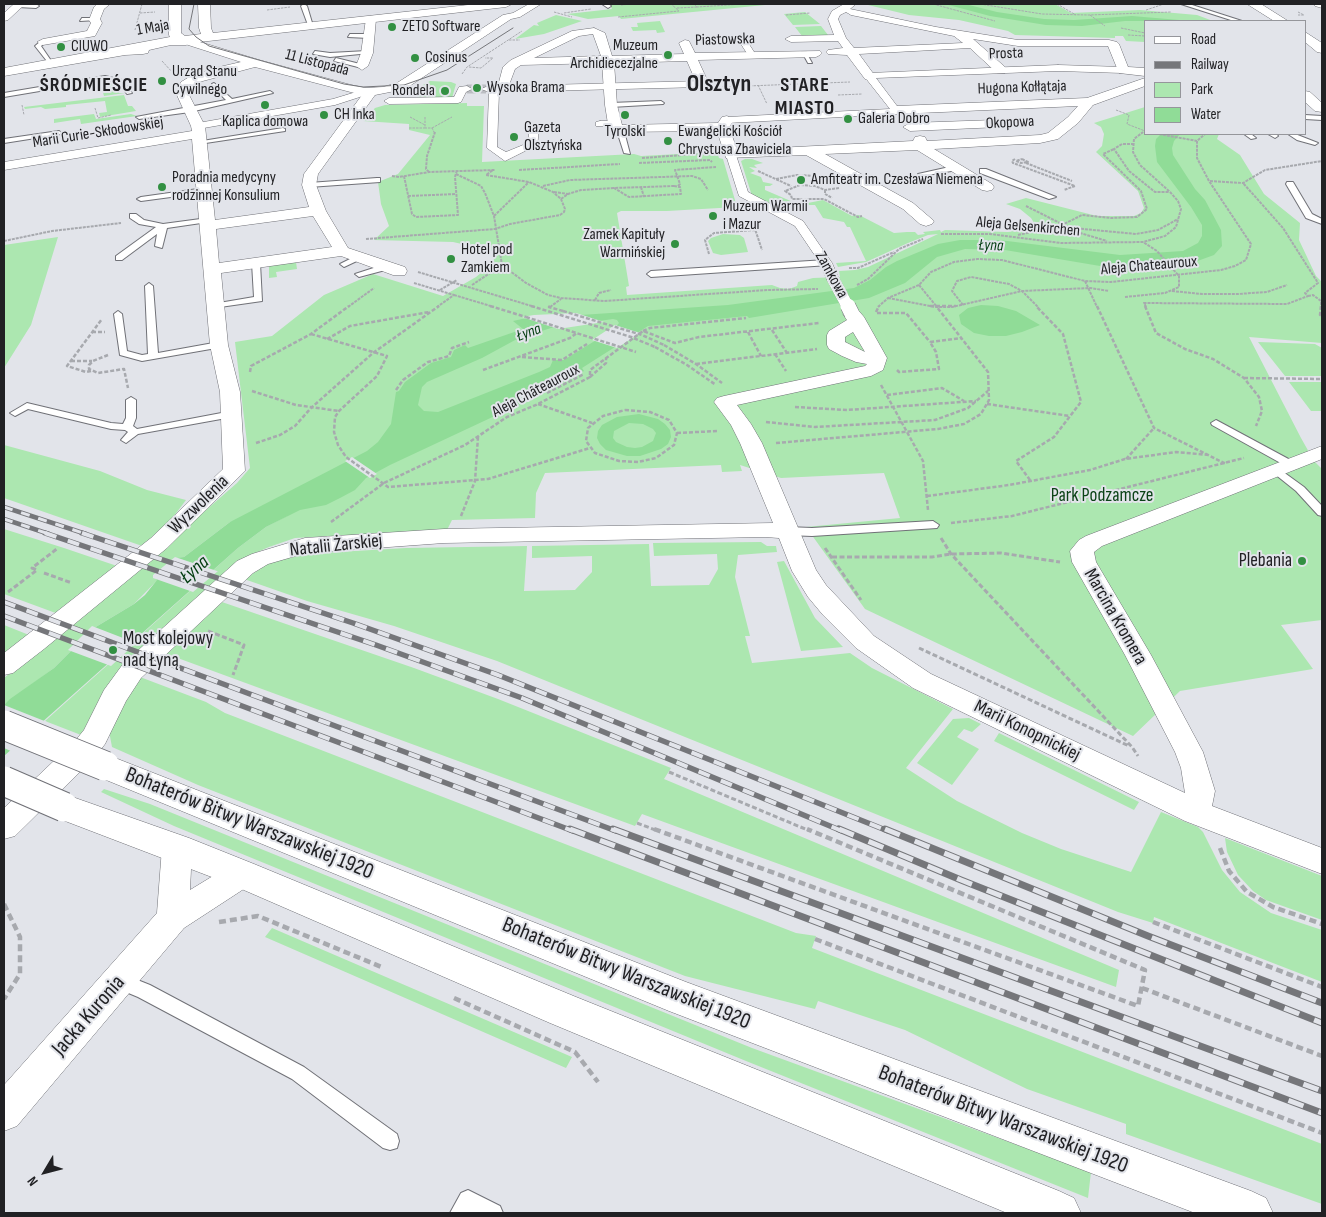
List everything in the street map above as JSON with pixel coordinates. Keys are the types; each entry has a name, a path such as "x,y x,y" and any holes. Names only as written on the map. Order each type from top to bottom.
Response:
{"street":[{"path":"37,42 92,34 97,23 88,20 105,4"},
{"path":"175,4 175,35 186,40"},
{"path":"500,4 507,17"},
{"name":"1 Maja","path":"4,72 125,51 167,46 186,40 500,4"},
{"path":"198,134 335,102 369,92 391,90 401,86 507,17 516,15 536,4"},
{"path":"1252,4 1280,20"},
{"path":"4,18 19,5"},
{"path":"203,5 205,28 209,37"},
{"path":"600,124 617,127 724,124 897,112 864,79 841,38 834,19 836,13 851,8 891,20 936,30 1018,43"},
{"path":"362,66 371,19"},
{"path":"891,20 914,48"},
{"path":"936,30 952,20"},
{"path":"482,91 515,63 579,32 590,31 602,38 619,43"},
{"path":"956,33 974,45 1001,70"},
{"path":"1306,37 1322,49"},
{"path":"602,38 608,60 610,87 608,107 617,127"},
{"path":"783,40 841,38"},
{"name":"11 Listopada","path":"186,40 255,63 369,92"},
{"path":"389,101 458,100 482,91 703,84 691,58 690,43 668,41"},
{"path":"743,41 752,56"},
{"path":"832,52 1018,43 1113,44 1122,70"},
{"name":"Piastowska","path":"515,63 810,56"},
{"name":"Wyzwolenia","path":"4,666 159,543 234,471 230,392 219,345 198,134 190,109 182,93 183,87 195,79 255,63"},
{"name":"Prosta","path":"864,79 1001,70 1083,68 1144,72"},
{"name":"Hugona Kołłątaja","path":"902,117 1088,102 1144,82"},
{"path":"1306,86 1321,111"},
{"path":"482,91 492,148 506,157 525,147 533,146 534,128"},
{"path":"351,262 318,212 310,185 311,174 369,92"},
{"name":"Okopowa","path":"725,154 1040,139 1053,136 1073,120 1088,102"},
{"path":"1306,102 1321,111"},
{"path":"902,117 1004,123"},
{"path":"902,117 921,141 921,145 954,168 987,187"},
{"path":"1053,121 1073,120"},
{"name":"Zamkowa","path":"724,124 725,154 743,194 799,224 826,263 833,279 862,316 881,364"},
{"name":"Marii Curie-Skłodowskiej","path":"4,166 198,134"},
{"path":"809,151 908,206 926,221"},
{"path":"208,222 318,212"},
{"path":"212,269 256,263 351,262 392,269"},
{"name":"Zamkowa","path":"862,316 836,335 836,345 881,364"},
{"path":"722,391 881,364"},
{"name":"Marii Konopnickiej","path":"722,391 748,438 804,571 817,592 847,625 884,656 922,681 1196,812 1322,861"},
{"name":"Marcina Kromera","path":"1196,812 1200,792 1195,768 1189,752 1138,655 1084,562 1082,551 1094,541 1250,479 1278,461 1322,452"},
{"name":"Natalii Żarskiej","path":"4,827 85,749 96,736 114,697 132,671 245,567 267,556 304,546 444,536 787,531"},
{"name":"Bohaterów Bitwy Warszawskiej 1920","path":"4,725 682,998 1245,1212"},
{"path":"4,781 64,807 178,848 242,874 563,1010 1059,1213"},
{"path":"173,918 178,848"},
{"name":"Jacka Kuronia","path":"4,1113 173,918 242,874"}],"lane":[{"path":"1184,4 1236,20"},
{"path":"19,5 36,6"},
{"path":"304,6 311,25"},
{"path":"350,36 369,36"},
{"path":"37,42 52,64"},
{"path":"314,52 330,55 366,53"},
{"path":"336,60 362,66"},
{"path":"4,95 105,78 120,81 129,93"},
{"path":"214,85 231,101"},
{"path":"139,118 270,93"},
{"path":"608,107 661,103"},
{"path":"1306,118 1321,111"},
{"path":"617,127 622,134 628,153"},
{"path":"198,134 282,130"},
{"path":"4,141 59,133"},
{"path":"1293,135 1299,139 1314,143"},
{"path":"1024,145 1040,139"},
{"path":"922,174 954,168"},
{"path":"967,176 986,170 1052,197"},
{"path":"310,185 377,180"},
{"path":"1290,184 1309,216 1322,222"},
{"path":"141,199 205,190"},
{"path":"134,216 142,222 163,226 208,222"},
{"path":"159,246 163,226"},
{"path":"120,258 163,226"},
{"path":"216,306 259,299 256,263"},
{"path":"651,274 826,263"},
{"path":"149,286 153,356"},
{"path":"118,314 123,353 142,358 219,345"},
{"path":"152,337 163,336"},
{"path":"126,440 131,430 131,400"},
{"path":"15,412 27,406 131,430 232,414"},
{"path":"1216,423 1278,461 1322,513"},
{"path":"787,531 812,532 933,526"},
{"path":"120,981 144,991 298,1073 390,1142"},
{"path":"460,1213 468,1200 493,1213"}],"path":[{"path":"134,34 142,4"},
{"path":"614,17 679,11 671,4"},
{"path":"694,4 697,7"},
{"path":"676,8 743,4"},
{"path":"980,4 1029,13 1076,15 1140,11 1176,12"},
{"path":"1057,4 1076,15"},
{"path":"1140,11 1164,4"},
{"path":"936,8 941,6"},
{"path":"267,10 291,7"},
{"path":"140,13 155,12"},
{"path":"560,14 573,12"},
{"path":"786,15 810,13"},
{"path":"1089,15 1104,25"},
{"path":"461,75 467,67 484,58 528,27"},
{"path":"1114,27 1144,33"},
{"path":"467,67 481,68 493,58 484,58"},
{"path":"718,87 864,79"},
{"path":"758,85 771,111"},
{"path":"838,95 867,94"},
{"path":"424,101 425,128"},
{"path":"94,108 98,118 111,115"},
{"path":"23,110 24,115"},
{"path":"1120,111 1129,115 1127,124 1144,131"},
{"path":"409,128 432,128 457,114"},
{"path":"429,172 426,169 427,156 435,132 432,128"},
{"path":"1069,228 1136,234 1158,230 1179,219 1181,209 1178,201 1140,166 1133,152 1134,139 1144,132"},
{"path":"1164,135 1197,141 1204,135"},
{"name":"Aleja Chateauroux","path":"935,307 888,298 919,285 931,272 954,262 977,259 1002,260 1085,281 1111,282 1221,270 1246,260 1251,244 1209,181 1197,158 1197,141"},
{"path":"1015,236 1062,225 1082,215 1137,218 1147,209 1140,191 1103,154 1122,144 1134,144"},
{"path":"1114,149 1130,171 1155,192 1170,192"},
{"path":"639,163 639,159 644,157 725,154"},
{"path":"633,163 710,160"},
{"path":"1209,181 1243,183 1265,170 1313,164 1317,160 1322,161"},
{"path":"513,170 623,164"},
{"path":"1025,165 1072,181"},
{"path":"614,188 629,198 678,195 681,194 678,186 680,184 675,170 722,167"},
{"path":"404,176 412,214 416,217 458,215 456,174 458,170"},
{"path":"360,239 496,229 510,224 560,215 565,209 562,199 542,186 486,175 493,170"},
{"path":"398,177 429,172 498,170"},
{"path":"756,170 792,187"},
{"path":"456,174 481,186 494,216 502,265 526,283 548,295 561,298 614,301 768,290 823,289"},
{"path":"1046,176 1053,174"},
{"path":"776,179 796,175 819,177"},
{"path":"800,176 803,185"},
{"path":"542,186 570,180 678,177 698,178 708,190"},
{"path":"494,216 529,182"},
{"path":"1243,183 1283,228 1318,283 1305,293 1308,296"},
{"path":"792,197 786,192 792,187 803,185 825,190 825,194 832,198"},
{"path":"562,199 568,194 581,190 678,186"},
{"path":"641,187 644,197"},
{"path":"659,187 662,196"},
{"path":"553,192 568,194"},
{"path":"408,196 456,194"},
{"path":"794,199 824,199 858,217 862,216"},
{"path":"1025,206 1069,228 1110,242"},
{"name":"Aleja Gelsenkirchen","path":"937,235 972,233 1015,236 1061,244 1143,242 1156,240 1172,232 1179,219"},
{"path":"753,223 763,249 759,254"},
{"path":"4,241 99,225"},
{"path":"714,256 708,253 705,240 708,236 721,231 755,230"},
{"path":"843,269 858,268 928,237"},
{"path":"1143,242 1157,251 1179,276 1179,287 1172,291"},
{"path":"855,286 868,279 899,249"},
{"path":"472,285 502,265"},
{"path":"418,272 631,337 687,364 722,391"},
{"path":"963,304 952,291 957,281 971,277 1010,284 1022,291 1063,334 1081,402 1054,437 1016,461 1030,480"},
{"path":"457,280 440,291 526,316 576,334 636,352"},
{"path":"1085,281 1090,288 1154,428 1226,463 1250,479"},
{"path":"770,443 908,432 964,424 981,414 989,400 988,372 919,285"},
{"path":"1125,296 1172,291 1202,294 1238,294 1267,292 1287,286"},
{"path":"249,374 251,366 310,334 375,287"},
{"path":"935,307 963,304 1022,291 1090,288 1109,291"},
{"path":"595,300 599,293 611,290"},
{"path":"233,449 264,441 280,435 295,426 311,408 373,353 454,295"},
{"path":"1256,427 1262,411 1259,397 1244,378 1213,359 1185,349 1156,333 1144,303 1287,304 1313,295 1321,301 1320,315 1322,316"},
{"path":"561,298 549,307 642,336 666,346 696,364 715,380 722,391"},
{"path":"326,340 350,326 430,312"},
{"path":"862,316 906,313 936,352 939,369 899,372 881,364"},
{"path":"103,318 70,361 67,368 98,373 124,369 131,400"},
{"path":"643,331 650,328 746,318"},
{"path":"666,346 699,337 772,330 814,323"},
{"path":"772,330 787,353"},
{"path":"643,331 675,343"},
{"name":"Aleja Châteauroux","path":"332,521 384,483 465,445 507,417 538,404 590,377 590,370 643,331"},
{"path":"748,332 761,356"},
{"path":"310,334 387,356 382,369 339,411 335,417 334,432 338,445 346,457 388,486 488,479 590,448"},
{"path":"483,370 570,338 576,334"},
{"path":"930,342 962,338"},
{"path":"396,390 403,380 428,362 448,356 452,348 469,342"},
{"path":"520,357 562,360 587,344"},
{"path":"696,364 822,348"},
{"path":"775,354 788,374"},
{"path":"91,371 89,365 105,355"},
{"path":"590,377 606,364 606,357"},
{"path":"70,361 93,361"},
{"path":"881,364 887,395 904,423 923,461 929,518 933,526 952,554 1132,747 1140,759"},
{"path":"547,393 584,374"},
{"path":"1244,378 1322,379"},
{"path":"887,395 942,388 964,402"},
{"path":"244,389 296,405 339,411"},
{"path":"757,421 815,428 935,420 968,408 989,391"},
{"path":"791,407 847,410 976,401"},
{"path":"538,404 592,423"},
{"path":"987,404 1070,416"},
{"path":"625,410 642,410 669,420 677,433 676,440 670,450 647,460 619,461 602,456 590,448 586,441 586,434 592,423 609,413 625,410"},
{"path":"1125,459 1154,428"},
{"path":"677,433 712,431"},
{"path":"458,523 475,481 478,436"},
{"path":"927,496 973,491 1090,470 1125,459 1176,452 1209,455"},
{"path":"933,526 1012,516 1226,463 1278,461"},
{"path":"8,592 37,570 32,568 58,548"},
{"path":"827,552 867,608"},
{"path":"831,557 932,557 952,554 1001,553 1051,562"},
{"path":"44,573 76,584"},
{"path":"184,622 244,645 233,675"},
{"path":"917,647 1132,747"},
{"path":"637,822 1138,1006 1145,970 669,772"},
{"path":"1219,846 1229,871 1236,882 1247,892 1273,907 1322,924"},
{"path":"4,904 20,937 20,974 4,999"},
{"path":"219,922 258,916 389,970"},
{"path":"1153,922 1322,987"},
{"path":"815,939 1322,1133"},
{"path":"1142,988 1322,1056"},
{"path":"451,997 575,1052 598,1082"}],"green space":[{"path":"609,4 765,5 621,19 619,16 588,19 567,14 612,9"},
{"path":"864,4 1055,4 1071,13 1140,10 1197,15 1210,20 1144,20 1144,42 1126,41 1123,36 1115,36 1115,38 1015,35 1008,31 959,20 909,15"},
{"path":"805,12 820,24 793,25 784,14"},
{"path":"556,15 582,21 544,34 515,39 534,25 539,26 537,23"},
{"path":"660,21 665,32 657,33 656,30 633,31 631,27 638,27 637,23"},
{"path":"821,26 828,35 802,36 795,27"},
{"path":"103,80 106,83 112,82 119,93 125,93 104,96 101,86 81,89 78,85"},
{"path":"430,81 456,84 452,98 416,99 423,85"},
{"path":"124,95 128,106 132,106 136,111 100,117 99,113 107,112 105,101 45,109 41,107 25,109 24,107"},
{"name":"Park Podzamcze","path":"467,103 467,106 484,106 482,162 634,154 641,156 717,152 719,158 723,159 737,207 667,211 621,211 617,213 629,286 626,287 627,295 772,285 789,289 797,286 798,282 813,278 840,277 839,271 868,267 938,234 928,235 866,262 838,267 836,263 866,261 850,227 847,227 844,222 823,218 815,205 770,205 752,196 741,161 745,159 752,159 763,163 754,165 757,168 749,167 755,171 750,173 761,177 763,182 773,184 765,186 765,190 793,202 808,203 823,200 852,216 859,215 894,233 915,232 918,235 925,234 923,232 940,230 941,232 945,230 1008,232 1036,226 1031,218 1020,209 1006,204 1026,198 1097,216 1134,216 1141,213 1144,208 1138,191 1096,152 1102,146 1104,134 1101,127 1094,123 1144,107 1144,135 1219,135 1217,139 1240,155 1264,194 1300,223 1299,240 1316,276 1322,282 1322,343 1249,337 1301,438 1314,461 1322,469 1322,620 1281,625 1313,669 1180,691 1133,736 865,609 806,527 900,518 884,473 781,478 740,465 742,471 722,472 721,465 545,473 536,493 535,518 452,520 447,530 295,538 269,547 253,554 103,695 81,735 45,721 238,548 266,527 287,516 230,522 184,557 179,558 134,604 94,628 54,668 4,705 4,678 159,551 237,483 250,468 235,342 272,336 324,295 373,274 443,296 476,277 494,262 493,251 453,242 374,240 389,226 381,204 378,182 398,174 430,135 409,130 409,124 363,121 375,108 385,105"},
{"path":"94,114 96,119 131,114 137,116 81,124 80,119 54,123 54,119"},
{"path":"723,234 740,235 744,238 748,252 721,255 713,253 708,241"},
{"path":"58,237 31,325 4,368 4,245"},
{"path":"296,262 297,269 276,272 277,277 269,278 269,265"},
{"path":"1258,342 1315,344 1322,348 1322,376 1285,376"},
{"path":"1289,382 1322,382 1322,411 1311,411"},
{"path":"4,445 100,471 147,490 186,500 168,524 145,547 4,498"},
{"path":"4,529 120,567 61,615 4,594"},
{"path":"761,542 767,546 776,546 777,552 738,555 735,577 750,636 745,636 752,663 850,653 872,668 953,709 906,768 957,801 1022,833 1061,849 1131,872 1161,812 1198,827 1203,832 1222,870 1240,892 1271,913 1322,930 1322,982 1154,917 1153,923 1118,912 497,661 394,626 307,601 244,579 269,563 303,554 406,548 527,546 524,591 575,590 592,572 592,556 532,558 532,546 649,544 651,586 709,585 718,569 717,554 654,556 653,543"},
{"path":"784,561 815,618 843,647 801,651 777,562"},
{"path":"219,601 498,699 671,768 664,779 1119,970 1116,987 642,814 635,826 164,653"},
{"path":"4,625 34,637 4,659"},
{"path":"140,677 206,702 225,713 796,933 816,936 812,948 1322,1144 1322,1204 1126,1134 1126,1124 1027,1089 905,1030 818,1001 815,1009 685,976 198,785 112,747 109,731 114,717"},
{"path":"969,718 981,724 972,732 964,729 957,737 979,749 952,785 917,763 953,719"},
{"path":"999,733 1139,802 1134,810 994,741"},
{"path":"104,789 150,804 752,1048 1091,1172 1088,1198 746,1061 174,826 101,792"},
{"path":"1225,838 1322,876 1322,920 1266,900 1253,891 1238,875 1227,852"},
{"path":"272,928 572,1057 566,1068 265,937"}],"water":[{"path":"945,4 965,4 997,12 1044,19 1074,20 1132,16 1179,20 1125,21 1082,26 1046,25 990,16"},
{"name":"Łyna","path":"1160,135 1179,135 1174,141 1173,155 1195,189 1205,200 1221,230 1222,246 1214,255 1192,263 1106,267 1005,250 965,249 937,257 905,283 869,298 749,318 747,316 648,326 582,368 584,371 546,392 390,465 366,478 355,490 326,505 300,510 266,527 238,548 4,756 4,705 10,699 54,668 94,628 134,604 145,595 157,580 155,577 177,558 184,557 230,522 367,451 378,442 391,424 396,392 399,391 405,382 431,363 451,357 454,350 465,345 468,348 523,329 513,321 522,319 728,305 854,288 870,280 897,261 938,244 960,240 999,240 1120,255 1183,251 1198,243 1202,236 1202,225 1191,207 1157,162 1156,139","holes":["613,319 619,323 614,329 564,360 553,360 550,367 539,372 438,412 424,411 418,405 422,387 427,382 482,358 517,339 551,328"]},
{"path":"981,305 998,306 1016,311 1040,325 1006,336 989,336 974,333 961,324 959,315 968,308"},
{"path":"639,414 658,419 670,430 671,437 668,444 661,449 640,456 627,456 606,450 597,438 598,431 602,425 617,417","holes":["629,423 643,424 653,429 656,433 653,441 642,447 627,447 616,442 613,438 614,431"]}],"pier":[{"path":"576,313 604,322 558,329 522,317 534,315"},
{"path":"615,325 640,333 617,348 592,340"},
{"path":"352,457 377,474 370,478 345,461"},
{"path":"175,557 218,571 193,592 153,578 153,575"},
{"path":"92,626 136,643 111,666 68,650"},
{"path":"4,705 47,722 13,752 4,748"}],"tunnel":[{"path":"467,89 486,89"}],"tram line":[{"path":"194,4 189,29 196,37 209,46 344,84 363,87 404,85 447,70 513,28"}],"railway":[{"path":"4,507 86,534"},
{"path":"4,519 49,534"},
{"path":"45,533 376,645 522,698 842,831"},
{"path":"82,533 353,623 498,675 888,831"},
{"path":"4,602 616,831"},
{"path":"4,616 573,831"},
{"path":"570,829 1322,1113"},
{"path":"613,829 1322,1091"},
{"path":"839,829 961,880 1322,1023"},
{"path":"885,829 1148,936 1322,1003"}],"place":[{"name":"ZETO Software","path":"392,27"},
{"name":"CIUWO","path":"61,47"},
{"name":"Muzeum Archidiecezjalne","path":"668,55"},
{"name":"Cosinus","path":"415,58"},
{"name":"Urząd Stanu Cywilnego","path":"162,81"},
{"name":"Wysoka Brama","path":"477,88"},
{"name":"Rondela","path":"445,91"},
{"name":"Kaplica domowa","path":"265,105"},
{"name":"CH Inka","path":"324,115"},
{"name":"Tyrolski","path":"625,115"},
{"name":"Galeria Dobro","path":"848,119"},
{"name":"Gazeta Olsztyńska","path":"514,137"},
{"name":"Ewangelicki Kościół Chrystusa Zbawiciela","path":"668,141"},
{"name":"Amfiteatr im. Czesława Niemena","path":"801,180"},
{"name":"Poradnia medycyny rodzinnej Konsulium","path":"162,187"},
{"name":"Muzeum Warmii i Mazur","path":"713,216"},
{"name":"Zamek Kapituły Warmińskiej","path":"675,244"},
{"name":"Hotel pod Zamkiem","path":"451,259"},
{"name":"Plebania","path":"1302,561"},
{"name":"Most kolejowy nad Łyną","path":"113,650"}],"district":[{"name":"Olsztyn","path":"719,85"},
{"name":"ŚRÓDMIEŚCIE","path":"94,86"},
{"name":"STARE MIASTO","path":"805,98"}]}
